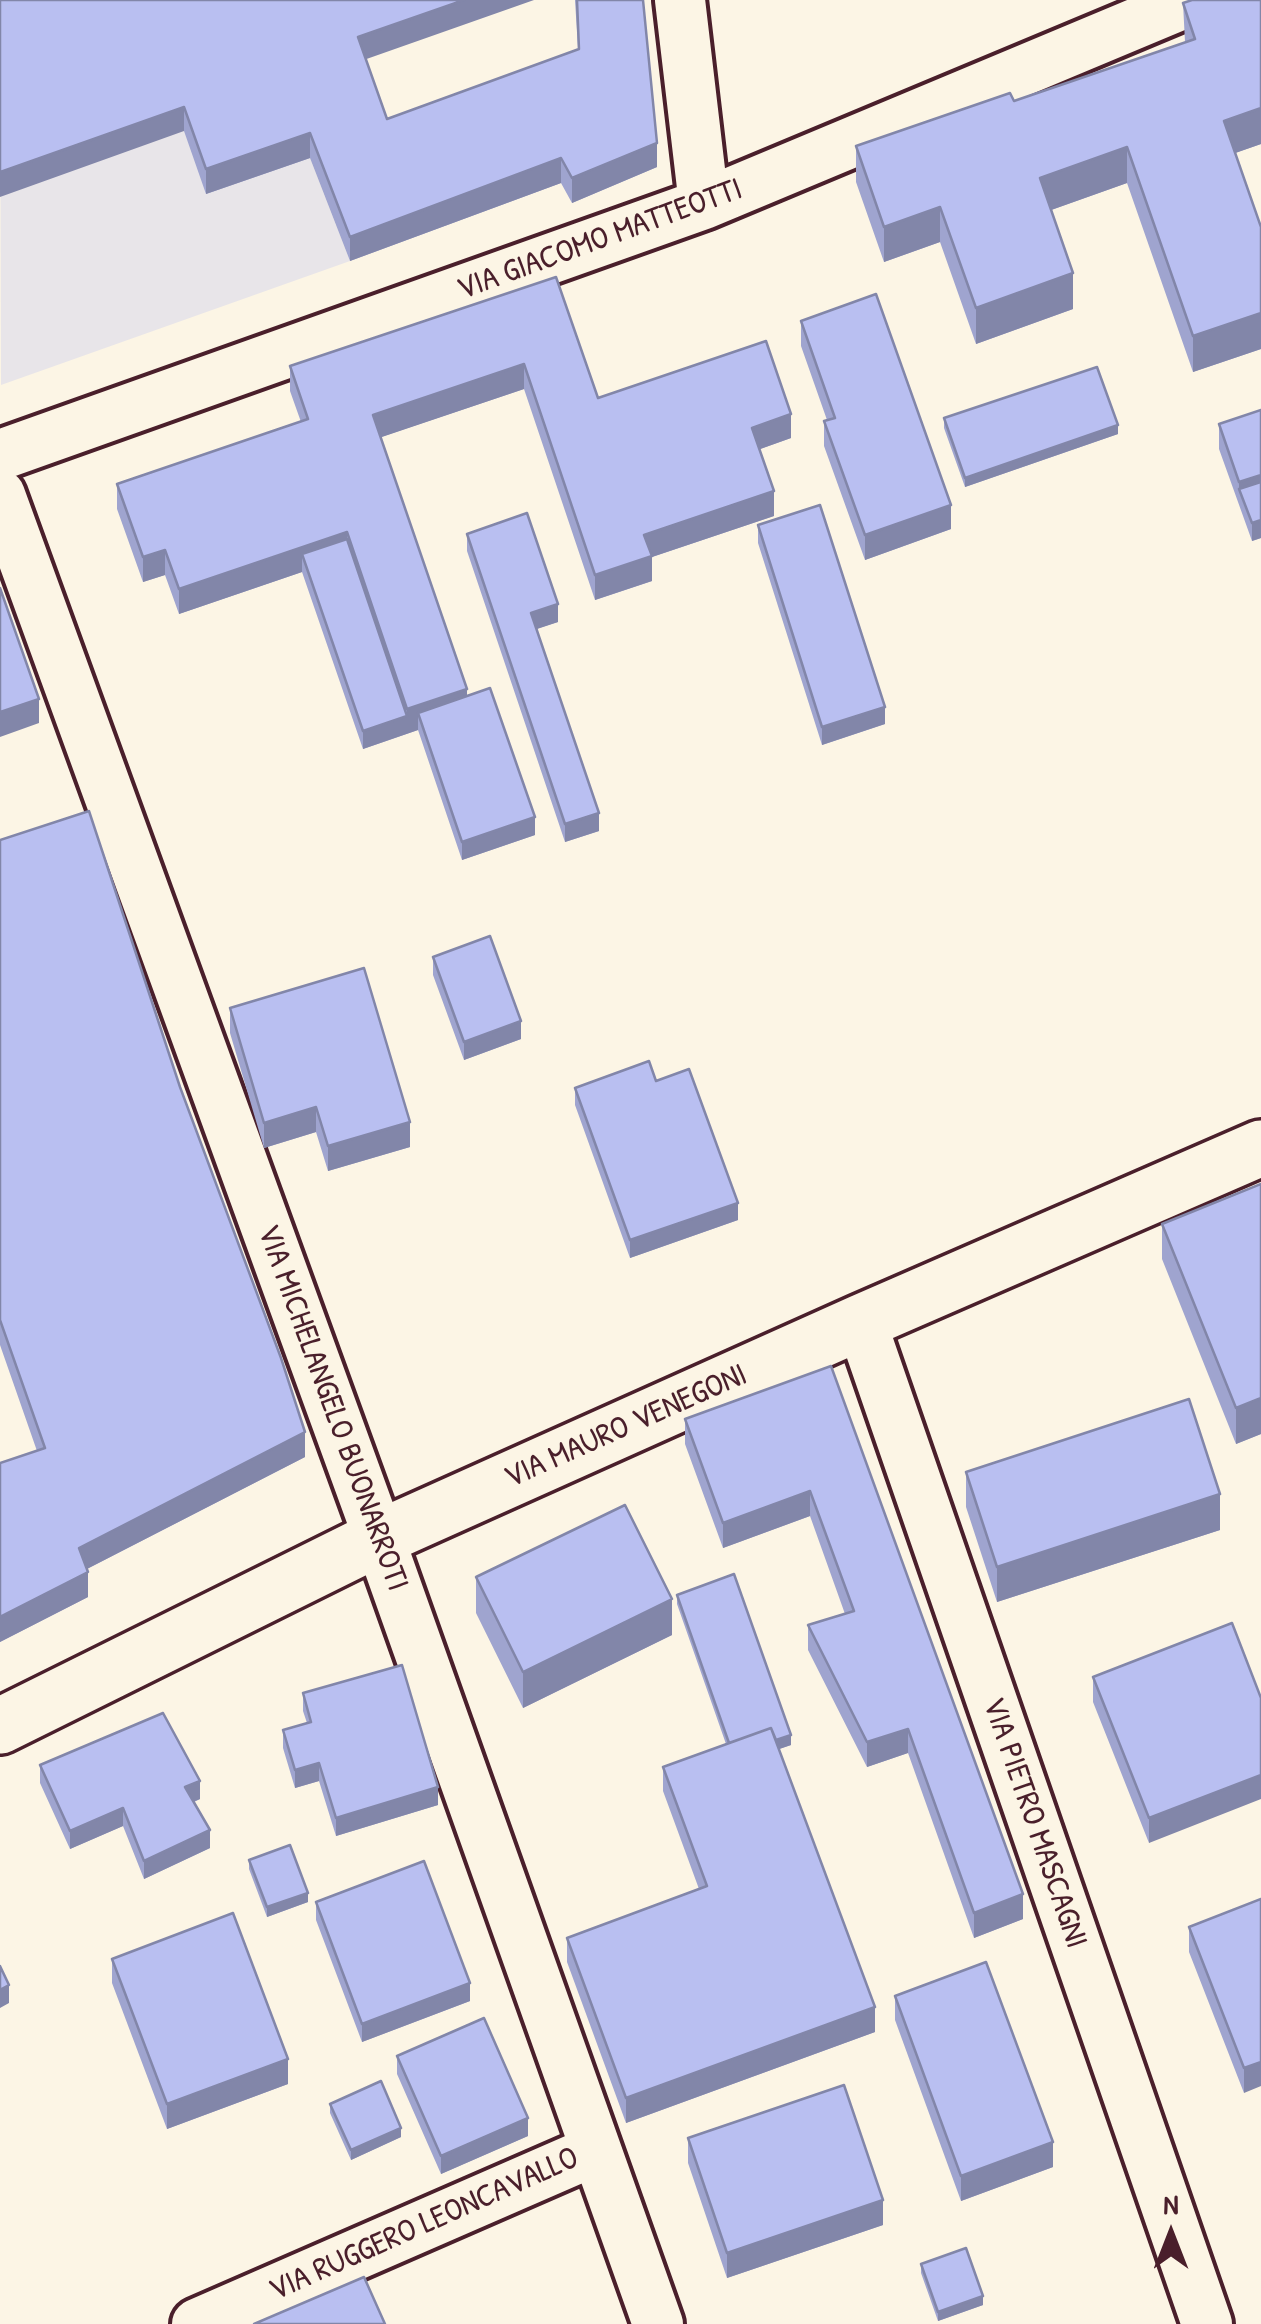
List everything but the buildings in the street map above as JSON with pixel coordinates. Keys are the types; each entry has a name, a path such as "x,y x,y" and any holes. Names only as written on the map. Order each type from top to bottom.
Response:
{"main road":[{"name":"VIA MAURO VENEGONI","path":"0,1726 379,1538 1261,1148"}],"street":[{"path":"680,0 704,204"},
{"name":"VIA GIACOMO MATTEOTTI","path":"0,455 704,204 1192,0"},
{"name":"VIA MICHELANGELO BUONARROTI","path":"0,495 379,1538 658,2324"},
{"name":"VIA PIETRO MASCAGNI","path":"861,1322 1207,2324"},
{"name":"VIA RUGGERO LEONCAVALLO","path":"196,2324 596,2150"}],"shaded area":[{"path":"0,0 310,158 350,261 1,385"}]}
